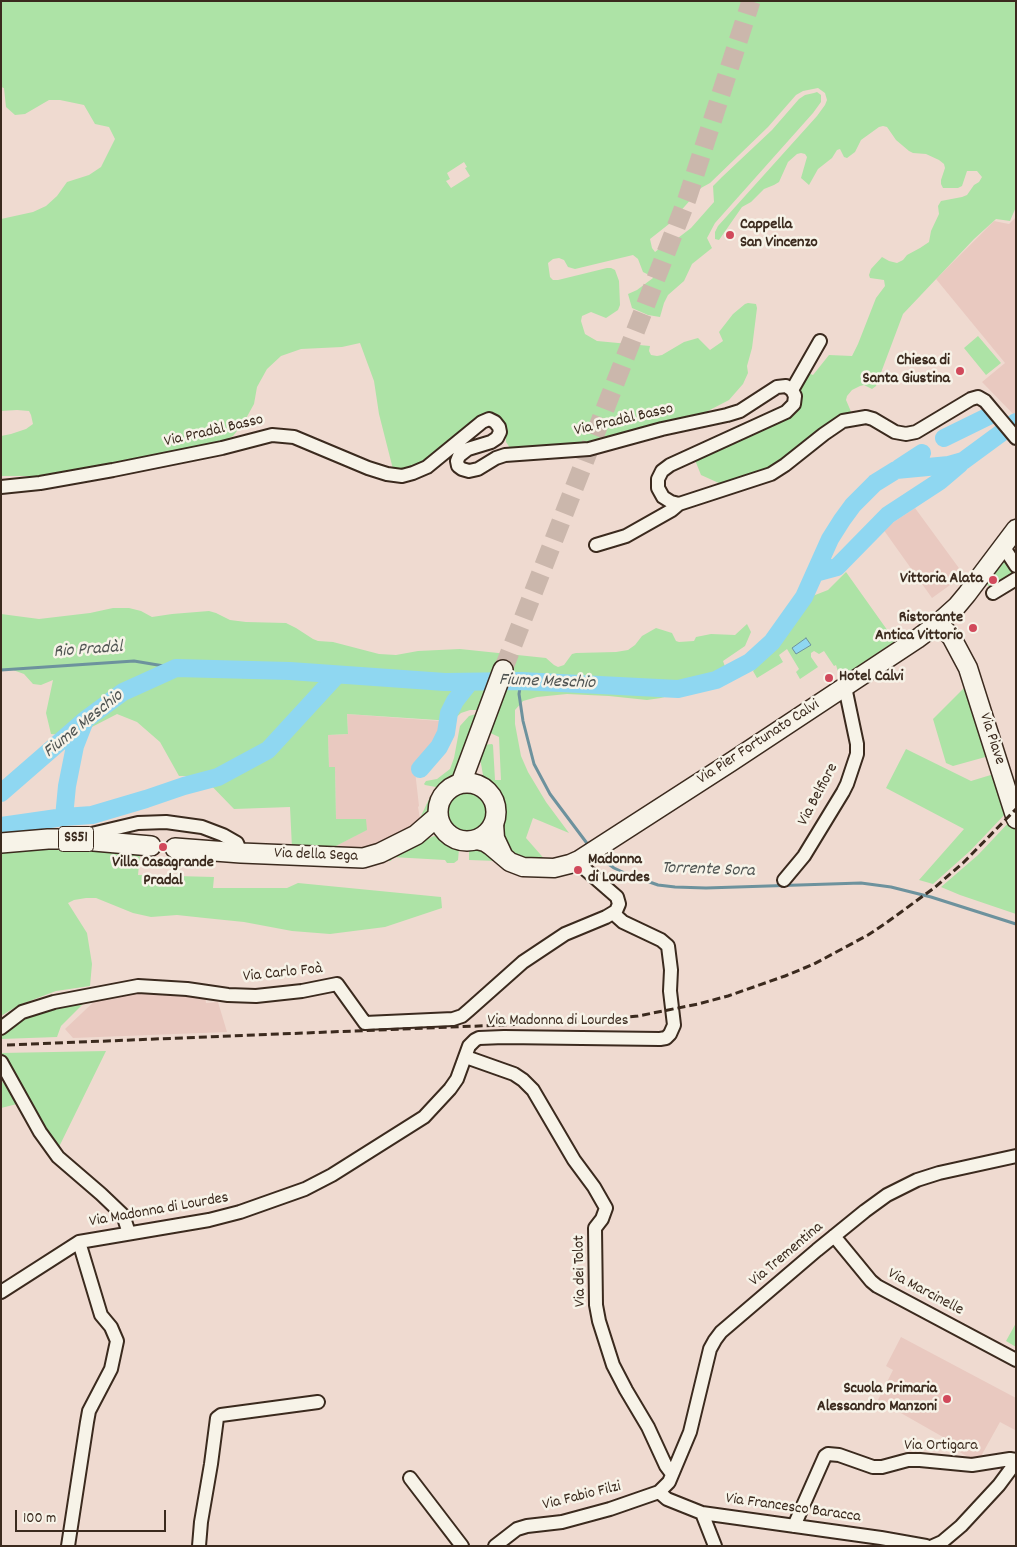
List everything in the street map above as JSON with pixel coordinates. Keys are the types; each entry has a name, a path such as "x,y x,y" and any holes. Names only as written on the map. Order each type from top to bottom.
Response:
{"main road":[{"path":"917,639 928,636 934,637 954,649 956,615 962,600 1016,529"},
{"name":"Via Pier Fortunato Calvi","path":"582,858 917,639 937,624 962,600"},
{"name":"Via Piave","path":"937,624 940,635 954,649 974,688 1016,819"},
{"path":"470,784 476,740 501,674"},
{"path":"470,784 486,790 496,806 497,815 494,824 490,831 477,840 470,842 452,837 442,824 438,808 440,799 452,786 470,784"},
{"name":"Via della Sega","path":"175,848 363,858 380,853 442,824"},
{"path":"494,824 495,838 505,857"},
{"name":"SS51","path":"1,843 71,839 151,846"},
{"path":"477,840 485,842 516,865 539,868 563,866 582,858"}],"street":[{"path":"679,504 662,497 658,488 658,479 662,471 670,464 786,412 794,404 795,396 792,390 820,341"},
{"name":"Via Pradàl Basso","path":"1,487 40,483 122,468 222,448 272,435 294,437 368,468 402,476 413,474 427,467 482,422 489,419 496,422 500,432 497,438 491,442 468,449 459,456 458,466 462,470 469,471 478,469 505,455 589,449 662,429 727,415 740,411 777,387 786,386 792,390"},
{"path":"596,545 626,536 672,510 679,504 771,474 843,421 866,417 895,432 906,434 916,432 971,399 978,397 985,401 1004,424"},
{"path":"1003,546 1016,566"},
{"path":"992,593 1016,578"},
{"name":"Via Belfiore","path":"784,880 804,856 847,784 857,754 857,744 845,687"},
{"path":"71,839 138,823 166,822 196,826 224,836 236,843 241,852"},
{"path":"582,858 586,870 618,898 619,904 613,914"},
{"name":"Via Carlo Foà","path":"1,1028 22,1012 54,1002 138,986 256,996 302,991 337,984 364,1023 453,1019 462,1016 470,1010 523,962 565,934 613,914"},
{"name":"Via Madonna di Lourdes","path":"1,1292 79,1242 209,1220 240,1212 305,1188 332,1175 424,1117 457,1079 469,1046 479,1038 666,1038 674,1025 668,946 661,940 623,922 613,914"},
{"name":"Via dei Tolot","path":"466,1058 514,1074 533,1090 574,1160 594,1187 606,1208 602,1219 595,1228 596,1305 599,1321 618,1373 648,1427 666,1466 672,1474"},
{"path":"1,1062 40,1132 58,1157 122,1215 130,1234"},
{"name":"Via Trementina","path":"672,1474 690,1432 710,1349 715,1340 730,1324 865,1210 901,1187 939,1173 1016,1156"},
{"name":"Via Marcinelle","path":"834,1236 870,1281 877,1286 1016,1360"},
{"path":"68,1546 87,1422 90,1411 111,1370 117,1340 111,1327 101,1314 79,1242"},
{"path":"199,1546 216,1418 221,1415 318,1402"},
{"name":"Via Ortigara","path":"794,1526 825,1456 828,1454 839,1455 873,1467 882,1467 908,1460 972,1465 1010,1459 1016,1461"},
{"path":"933,1546 942,1542 961,1526 999,1485 1016,1461"},
{"path":"660,1492 669,1482 672,1474"},
{"path":"410,1478 462,1546"},
{"name":"Via Francesco Baracca","path":"660,1492 667,1499 702,1513 794,1526 882,1542 926,1546"},
{"name":"Via Fabio Filzi","path":"495,1546 509,1534 522,1527 562,1522 610,1509 660,1492"},
{"path":"702,1513 715,1546"}],"shaded area":[{"path":"1016,217 1016,417 982,382 1005,363 936,279 994,221 1009,224"},
{"path":"915,508 964,575 932,598 883,529"},
{"path":"347,714 440,721 438,737 431,753 415,771 421,825 379,846 335,854 336,846 366,830 366,819 336,819 335,768 329,767 328,735 348,734"},
{"path":"137,991 205,995 206,1003 218,1002 227,1032 73,1038 65,1029 100,996"},
{"name":"Scuola Primaria Alessandro Manzoni","path":"901,1337 1016,1398 1015,1430 1000,1422 980,1458 974,1460 941,1442 943,1437 878,1400 893,1370 886,1366"}],"green space":[{"path":"1,1 1016,1 1016,207 1010,221 996,219 974,239 903,314 876,386 872,389 864,385 860,386 852,390 847,396 846,400 852,414 781,465 721,484 701,475 695,460 793,416 799,406 797,396 808,373 813,375 829,355 852,356 876,298 885,286 884,280 870,278 871,269 882,257 897,263 929,242 931,231 939,214 938,206 941,201 967,195 982,177 977,171 967,171 962,186 958,188 943,188 941,180 945,168 944,164 926,154 909,151 896,140 887,127 883,126 861,140 855,152 847,158 844,157 840,149 837,150 832,158 818,169 809,185 801,178 807,157 805,154 797,154 788,162 779,182 764,189 751,202 742,207 719,240 715,239 715,232 718,226 825,105 827,100 825,93 818,88 803,91 796,95 768,127 710,183 701,188 669,224 650,239 655,252 691,228 714,202 713,186 772,130 799,99 805,95 817,92 821,95 821,102 813,113 715,223 707,238 712,248 692,264 684,281 668,295 660,317 648,315 632,308 628,294 653,278 651,273 643,272 638,259 633,255 575,269 568,267 564,260 559,258 553,259 548,263 550,277 553,280 607,268 615,270 619,281 620,305 618,310 606,318 591,312 582,316 581,321 585,334 597,341 650,346 649,351 651,355 662,355 684,342 698,338 710,350 723,341 719,332 733,314 745,304 756,304 752,348 747,366 748,373 743,384 729,400 702,414 612,436 593,444 514,454 506,442 506,432 499,419 439,455 395,477 379,414 374,381 360,343 342,347 301,349 281,356 267,369 257,387 254,404 244,422 233,436 222,441 111,465 43,476 1,476 1,436 26,429 33,424 29,411 1,411 1,219 33,212 46,206 57,196 67,182 89,175 101,167 115,139 109,127 95,124 84,105 60,100 49,100 25,114 15,115 6,107 4,88 1,87","holes":["464,162 467,167 465,168 470,176 451,188 446,181 450,179 447,173"]},
{"path":"978,336 1001,363 986,375 964,348"},
{"path":"1003,561 1006,562 1012,573 992,586 988,586 986,582"},
{"path":"846,572 895,641 840,678 836,665 834,666 824,651 819,654 814,651 811,653 811,657 818,667 800,679 796,672 799,669 787,649 779,655 783,662 757,678 753,671 788,632 805,608 810,597 828,590"},
{"path":"113,608 129,608 141,611 152,617 209,611 230,620 286,623 318,641 333,642 379,654 396,655 418,651 460,649 546,658 558,667 564,665 572,654 576,653 628,650 642,636 656,628 672,633 676,641 679,642 694,641 696,637 711,634 735,635 747,624 751,632 745,646 723,661 727,672 689,690 647,700 567,694 537,697 523,701 515,710 515,724 521,756 528,772 546,802 569,833 533,818 526,838 547,862 519,859 503,843 500,801 483,775 480,758 482,745 492,744 495,780 501,780 499,737 488,732 496,710 470,710 461,713 452,721 347,714 348,734 328,735 329,767 335,767 336,819 366,819 367,830 336,846 335,854 292,848 290,807 234,809 202,776 179,776 160,742 137,722 117,714 88,729 86,737 51,734 46,713 53,680 41,685 33,684 24,674 13,670 1,670 1,614 39,619 90,613"},
{"path":"965,687 989,756 953,766 946,763 933,719"},
{"path":"476,714 454,779 441,788 425,785 426,781 437,779 450,769 460,726 469,716"},
{"path":"906,749 971,781 994,774 1009,810 970,851 933,884 919,880 964,829 886,788"},
{"path":"471,792 478,795 484,801 487,812 486,820 478,829 471,832 463,832 456,829 448,820 447,808 450,801 459,793"},
{"path":"430,797 434,804 432,812 421,825 420,818"},
{"path":"1012,819 1016,831 1016,914 941,887 978,855"},
{"path":"434,836 445,838 456,845 459,849 458,860 454,863 447,863 445,860 392,857 391,861 381,860"},
{"path":"1,843 141,845 138,875 214,877 213,888 287,888 298,883 441,897 442,908 385,927 330,934 292,931 244,922 177,915 151,917 133,913 96,898 74,900 68,903 87,933 92,964 90,986 56,991 19,1005 1,1016"},
{"path":"477,845 497,861 469,860 469,848"},
{"path":"87,1000 61,1026 57,1037 1,1039 2,1032 17,1019"},
{"path":"106,1051 57,1151 6,1069 1,1053"},
{"path":"1,1080 4,1084 17,1104 1,1108"},
{"path":"1016,1323 1016,1347 1006,1341"}],"water":[{"path":"806,638 811,645 796,654 792,648"}],"waterway":[{"path":"944,438 993,414"},
{"name":"Fiume Meschio","path":"1,793 85,720 123,692 176,668 290,671 445,682 521,681 678,689 716,680 750,662 772,642 804,597 830,539 842,520 853,505 875,483 896,470 949,465 963,461 1016,422"},
{"path":"899,468 922,453"},
{"path":"815,573 837,567 888,515 940,481 960,464"},
{"name":"Rio Pradàl","path":"1,670 134,661 176,668"},
{"path":"1,826 92,815 218,777 268,750 337,675"},
{"name":"Torrente Sora","path":"521,681 519,694 523,721 534,764 550,794 589,846"},
{"path":"420,769 439,747 446,733 449,713 455,701 470,682"},
{"path":"64,817 67,786 75,746 84,723"},
{"name":"Torrente Sora","path":"596,855 614,868 658,885 706,888 861,883 891,887 931,897 1016,924"}],"tunnel":[{"path":"503,670 687,199 751,1"}],"railway":[{"path":"7,1045 577,1022 638,1016 698,1004 728,996 785,976 814,964 868,935 934,888 963,863 1016,809"}],"place":[{"name":"Cappella San Vincenzo","path":"730,235"},
{"name":"Chiesa di Santa Giustina","path":"960,371"},
{"name":"Vittoria Alata","path":"993,580"},
{"name":"Ristorante Antica Vittorio","path":"973,628"},
{"name":"Hotel Calvi","path":"829,678"},
{"name":"Villa Casagrande Pradal","path":"163,847"},
{"name":"Madonna di Lourdes","path":"578,870"},
{"name":"Scuola Primaria Alessandro Manzoni","path":"947,1399"}]}
